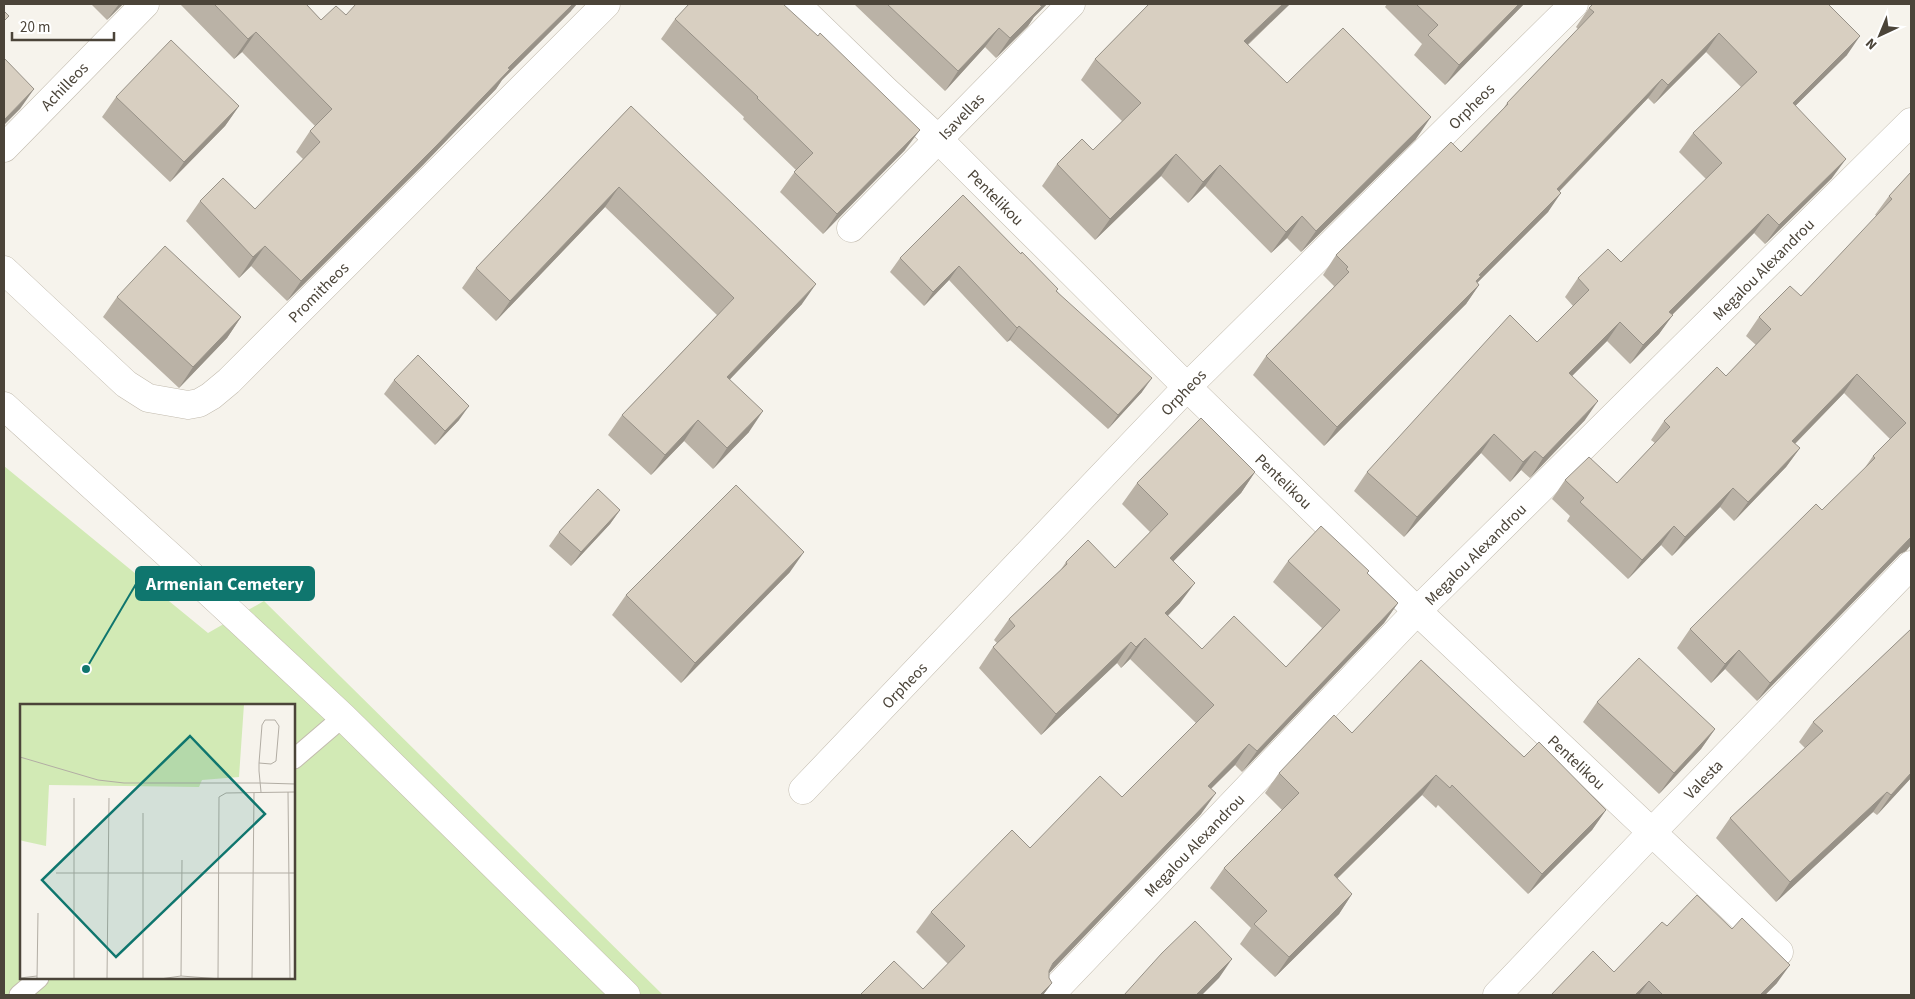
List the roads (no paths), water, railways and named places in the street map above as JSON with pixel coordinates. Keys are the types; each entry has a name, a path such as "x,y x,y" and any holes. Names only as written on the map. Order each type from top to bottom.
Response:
{"street":[{"name":"Achilleos","path":"4,148 145,4"},
{"name":"Promitheos","path":"4,270 126,384 148,398 188,405 199,403 229,381 606,4"},
{"name":"Pentelikou","path":"796,4 938,139 1187,387 1417,611 1779,952"},
{"name":"Isavellas","path":"852,228 1071,4"},
{"name":"Orpheos","path":"803,790 1187,387 1574,4"},
{"name":"Megalou Alexandrou","path":"1050,995 1417,611 1911,122"},
{"path":"4,406 182,567 343,717 626,995"},
{"name":"Valesta","path":"1497,995 1911,565"}],"lane":[{"path":"295,758 343,717"},
{"path":"19,995 38,979"}],"place":[{"name":"Armenian Cemetery","path":"86,669"}]}
